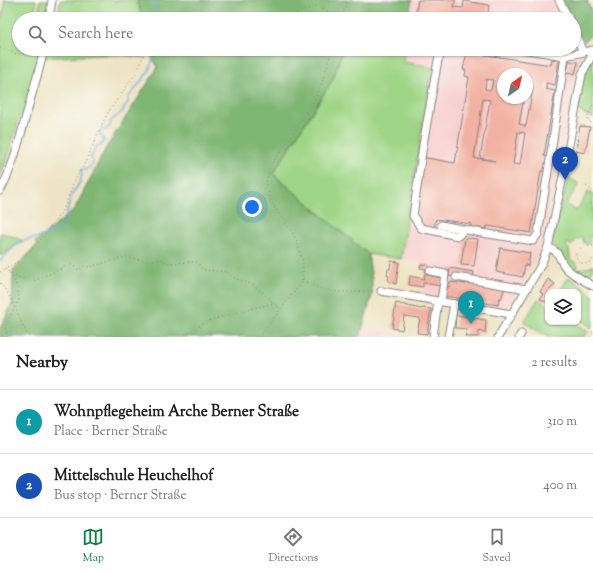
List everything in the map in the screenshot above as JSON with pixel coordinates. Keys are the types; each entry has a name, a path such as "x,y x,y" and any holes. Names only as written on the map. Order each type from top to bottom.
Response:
{"street":[{"path":"50,12 52,0"},
{"path":"559,0 565,12"},
{"path":"581,48 583,52 593,50"},
{"path":"498,337 541,265 548,248 582,74 593,53"},
{"path":"0,191 15,152 41,65 42,56"},
{"path":"440,56 438,60 423,145 413,216 421,228 458,236 464,230"},
{"path":"441,225 533,241 538,234 553,140 564,56"},
{"path":"548,248 554,250 559,255 566,268 593,286"},
{"path":"430,271 445,274 433,337"},
{"path":"456,277 526,289"},
{"path":"381,291 511,314"},
{"path":"448,337 454,304"}],"path":[{"path":"137,0 141,12"},
{"path":"345,12 347,0"},
{"path":"588,0 593,9"},
{"path":"300,12 315,6 334,12"},
{"path":"0,48 12,52"},
{"path":"0,272 19,261 34,247 61,213 74,181 83,167 107,114 137,72 143,56"},
{"path":"259,337 302,282 303,278 303,261 295,237 272,204 266,184 269,169 316,98 330,56"},
{"path":"593,105 586,119 593,126"},
{"path":"584,153 574,152 580,125 593,126"},
{"path":"586,186 593,191"},
{"path":"593,246 582,247 575,254 576,259 580,263 589,264 593,260"},
{"path":"5,269 22,278 34,280 71,264 78,270 84,266 89,267 126,257 147,261 162,259 167,263 197,262 203,270 227,272 231,276 250,284 281,309"},
{"path":"7,337 5,326 19,299 19,294 14,279 10,273"},
{"path":"303,278 308,283"},
{"path":"302,282 335,292 381,291"},
{"path":"0,283 6,290 29,337"},
{"path":"182,337 208,321 274,302"},
{"path":"589,329 593,332 590,337"}],"shaded area":[{"path":"412,0 562,0 568,12 409,12"},
{"path":"581,37 588,45 575,74 546,230 535,261 506,310 421,296 426,269 420,268 421,263 401,259 432,67 403,62 403,56 581,56"},
{"path":"363,328 412,337 360,337"}],"green space":[{"path":"4,0 36,0 35,12 12,12 12,56 80,56 42,58 28,108 17,122 17,127 7,160 0,177 0,20 5,7"},
{"path":"40,0 49,0 49,12 39,12"},
{"path":"60,0 137,0 141,12 59,12"},
{"path":"137,0 412,0 409,12 141,12"},
{"path":"562,0 586,0 593,13 593,33 584,42 581,37 581,12 568,12"},
{"path":"151,56 341,56 333,79 273,174 368,254 372,279 372,295 360,337 0,337 0,328 12,304 13,271 37,245 35,242 74,210 106,148 158,67"},
{"path":"341,56 403,56 403,62 432,67 401,259 368,254 273,174 333,79"},
{"path":"593,59 593,118 577,110 584,74"},
{"path":"568,177 579,184 566,204 576,211 589,191 593,195 593,238 588,237 590,242 588,244 584,243 582,237 576,240 571,246 568,243 566,246 569,249 570,259 578,265 577,268 573,269 567,266 561,254 552,244"},
{"path":"0,233 7,234 23,241 0,256"},
{"path":"593,265 593,269 586,278 575,272 580,269"},
{"path":"569,277 593,295 593,324 591,327 581,320 581,289 561,289"},
{"path":"538,299 545,304 545,325 579,325 588,331 584,337 547,337 524,322"}],"building":[{"path":"418,0 455,0 454,7 463,8 464,1 489,5 488,12 416,12"},
{"path":"466,56 493,56 551,65 552,59 559,61 555,85 546,83 546,89 555,91 544,156 548,157 545,171 541,171 531,233 487,226 487,229 470,227 471,224 436,219 434,228 424,225 416,215 421,157 455,163 469,77 465,76 466,70 463,70","holes":["486,79 493,80 491,90 485,89","483,99 490,100 480,158 495,161 474,158","518,132 525,133 520,165 513,164"]},
{"path":"569,61 578,62 575,74 567,72"},
{"path":"580,126 590,127 585,153 576,151"},
{"path":"465,238 478,239 474,266 461,265"},
{"path":"500,248 530,253 528,266 525,265 523,277 496,272"},
{"path":"391,261 399,262 396,284 388,281 389,276 387,275 388,269 390,269"},
{"path":"421,264 428,265 427,275 442,278 441,286 423,283 423,287 409,285 410,276 424,279 426,269 420,268"},
{"path":"450,268 474,272 473,278 453,275 453,277 449,276"},
{"path":"548,279 555,284 551,289 545,289 545,302 540,299 543,294 540,292"},
{"path":"466,281 505,287 501,299 499,298 498,305 445,296 450,282 466,284"},
{"path":"396,303 421,309 431,309 427,334 417,333 420,318 404,316 402,330 392,328"},
{"path":"456,315 486,320 485,333 479,331 478,337 465,337 467,329 455,328"}],"waterway":[{"path":"152,0 157,12"},
{"path":"0,261 20,242 53,233 63,228 71,196 80,182 82,174 81,170 86,170 93,164 91,158 96,146 102,145 104,140 99,133 110,126 111,121 122,112 128,102 129,96 149,71 154,56"}],"place":[{"name":"Mittelschule Heuchelhof","path":"565,180"},
{"name":"Wohnpflegeheim Arche Berner Straße","path":"471,324"}]}
